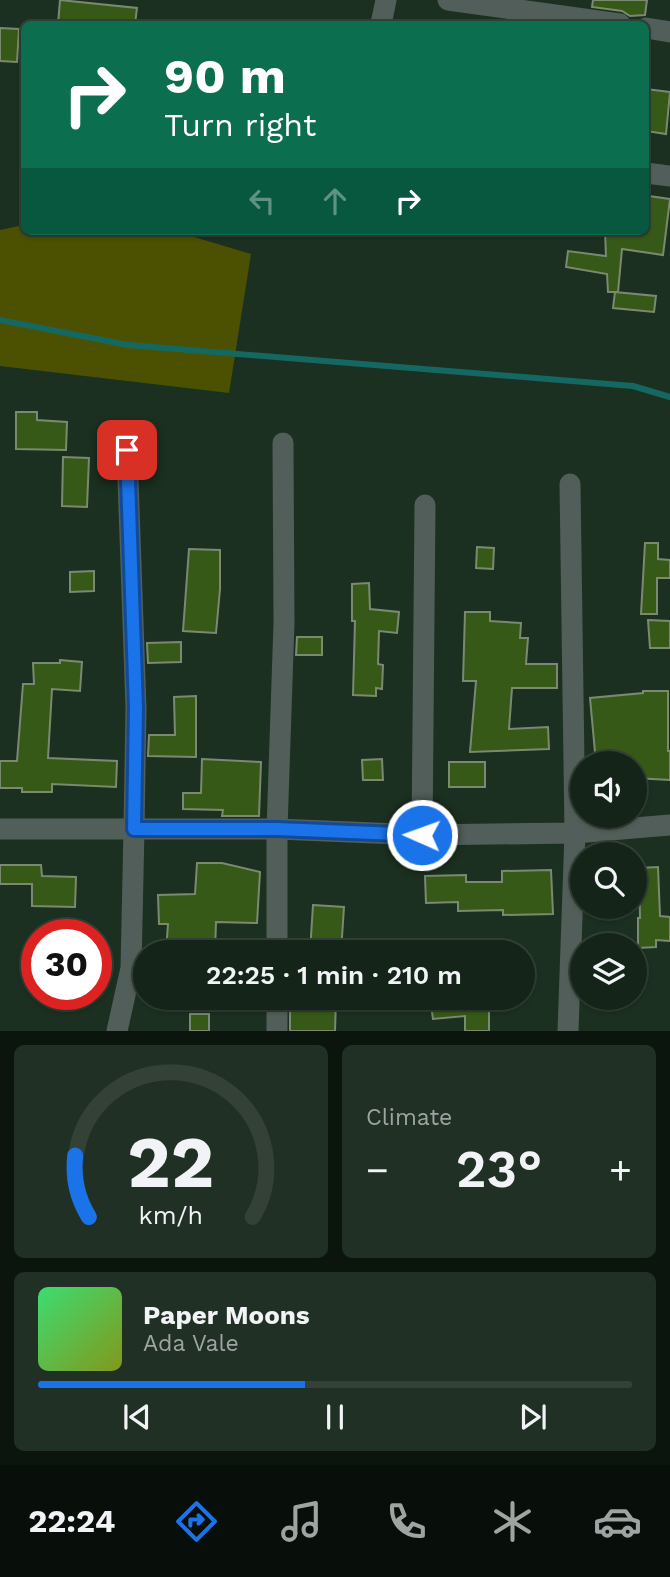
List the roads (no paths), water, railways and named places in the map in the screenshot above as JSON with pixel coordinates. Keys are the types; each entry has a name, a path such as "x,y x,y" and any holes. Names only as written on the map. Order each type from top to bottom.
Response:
{"street":[{"path":"382,21 386,0"},
{"path":"449,0 599,21"},
{"path":"649,28 670,32"},
{"path":"649,173 670,176"},
{"path":"277,940 277,829 284,623 283,443"},
{"path":"117,1031 131,968 134,829 136,708 127,450"},
{"path":"568,1031 575,833 570,484"},
{"path":"422,835 425,505"},
{"path":"0,829 277,829 422,835 575,833 670,825"},
{"path":"277,1010 277,1031"}],"waterway":[{"path":"0,320 128,345 633,386 670,397"}]}
